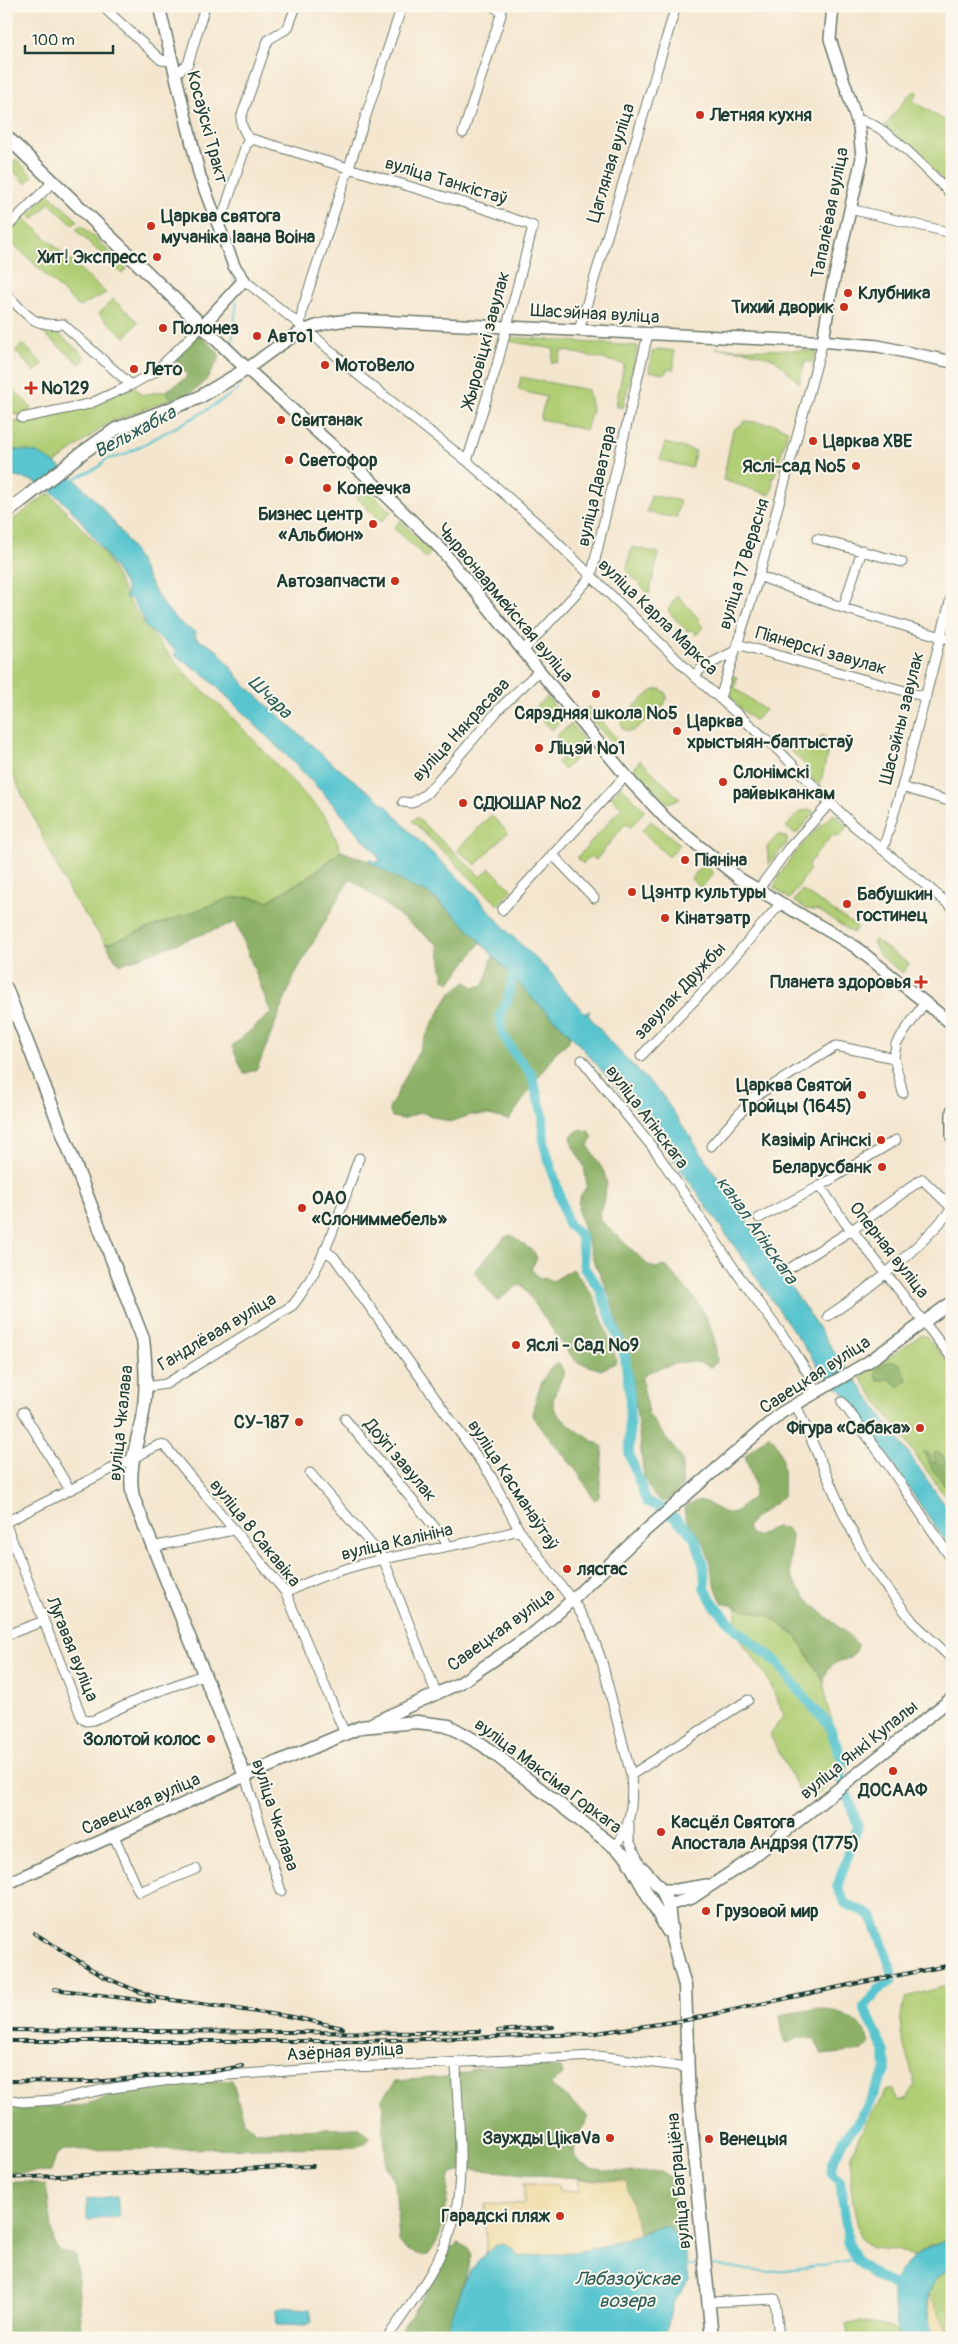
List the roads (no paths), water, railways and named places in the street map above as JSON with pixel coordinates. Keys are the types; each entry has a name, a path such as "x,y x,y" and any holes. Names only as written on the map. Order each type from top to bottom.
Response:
{"highway":[{"name":"Чырвонаармейская вуліца","path":"6,136 248,369"},
{"path":"6,513 82,453 116,429 198,398 248,369"},
{"name":"вуліца Чкалава","path":"7,995 140,1328 146,1360 146,1388 130,1476 133,1497 245,1776"},
{"name":"вуліца Максіма Горкага","path":"361,1727 417,1722 449,1726 474,1738 626,1858 644,1869 662,1890 668,1905 672,1939 685,1986 687,2020"},
{"name":"Савецкая вуліца","path":"245,1776 361,1727"},
{"name":"вуліца Максіма Горкага","path":"626,1858 672,1939"},
{"path":"662,1890 653,1891 652,1904 668,1905"},
{"name":"вуліца Баграціёна","path":"687,2020 687,2067 712,2338"}],"main road":[{"name":"Косаўскі Тракт","path":"159,6 200,177 234,266 244,280"},
{"name":"Тапалёвая вуліца","path":"824,341 830,297 862,158 862,136 830,39 833,6"},
{"path":"203,325 244,280"},
{"name":"Шасэйная вуліца","path":"248,369 302,327 356,320 824,341 878,346 952,362"},
{"name":"Чырвонаармейская вуліца","path":"248,369 362,472 442,549 539,671 653,806 692,842 758,890 854,946 952,1024"},
{"path":"952,1111 952,1137"},
{"name":"Савецкая вуліца","path":"361,1727 437,1695 460,1683 507,1652 550,1620 638,1537 776,1417 868,1362 952,1302"},
{"name":"вуліца Янкі Купалы","path":"668,1905 692,1898 716,1883 801,1819 952,1698"},
{"path":"411,1707 417,1722"},
{"name":"Савецкая вуліца","path":"6,1884 245,1776"},
{"name":"вуліца Янкі Купалы","path":"662,1890 696,1888 716,1883"},
{"path":"669,1922 675,1911 692,1898"}],"street":[{"path":"102,6 161,60 172,62"},
{"path":"175,74 188,64 205,6"},
{"path":"217,222 222,218 254,140 242,126 241,118 267,43 288,28 296,6"},
{"path":"302,327 303,307 402,6"},
{"path":"463,133 501,15 501,11 492,6"},
{"name":"Цагляная вуліца","path":"579,330 676,6"},
{"path":"857,120 864,119 880,127 952,195"},
{"name":"вуліца Танкістаў","path":"254,140 488,210 533,226"},
{"path":"6,228 53,182"},
{"path":"850,209 952,234"},
{"name":"Жыровіцкі завулак","path":"467,461 479,429 533,226"},
{"name":"Косаўскі Тракт","path":"244,280 302,327"},
{"path":"6,294 36,323 47,325 63,324 131,385"},
{"path":"22,418 89,404 131,385 156,371 203,325"},
{"name":"вуліца Карла Маркса","path":"302,327 336,357 467,461 538,524 694,676 775,747 830,803 881,849 952,907"},
{"name":"вуліца Даватара","path":"523,651 591,577 648,334"},
{"name":"вуліца 17 Верасня","path":"720,698 759,576 824,341"},
{"path":"817,538 902,562"},
{"path":"843,608 862,550"},
{"path":"759,576 843,608 952,640"},
{"name":"Шасэйны завулак","path":"881,849 884,846 902,787 952,594"},
{"name":"вуліца 17 Верасня","path":"694,676 702,668 736,647"},
{"name":"Піянерскі завулак","path":"736,647 926,697"},
{"name":"вуліца Някрасава","path":"403,802 412,803 427,792 501,707 539,671"},
{"path":"502,910 626,775"},
{"path":"902,787 952,802"},
{"path":"758,890 788,850 830,803"},
{"path":"552,854 594,898"},
{"name":"завулак Дружбы","path":"641,1056 715,979 781,904"},
{"path":"903,1093 894,1058 896,1044 925,1002"},
{"path":"711,1146 754,1097 836,1046 894,1058"},
{"name":"вуліца Агінскага","path":"582,1060 657,1153 739,1276 794,1351 818,1393"},
{"path":"759,1218 820,1186 896,1140"},
{"name":"Гандлёвая вуліца","path":"146,1388 166,1384 284,1312 305,1289 324,1250 359,1158"},
{"path":"792,1267 852,1230 922,1180 952,1209 927,1238 828,1316"},
{"name":"Оперная вуліца","path":"820,1186 846,1224 886,1272 952,1358"},
{"name":"вуліца Касманаўтаў","path":"324,1250 334,1257 491,1476 519,1530 572,1600 590,1629 602,1662 631,1775 633,1794 629,1819 622,1836 614,1847"},
{"path":"842,1402 887,1462 952,1560"},
{"path":"796,1405 845,1517 869,1564 913,1622 952,1659"},
{"path":"23,1412 70,1490"},
{"name":"Доўгі завулак","path":"345,1419 428,1518 445,1540 447,1546"},
{"name":"вуліца 8 Сакавіка","path":"134,1457 159,1445 165,1446 286,1593 345,1734"},
{"path":"6,1524 134,1457"},
{"path":"310,1473 383,1558 437,1695"},
{"name":"Лугавая вуліца","path":"6,1524 82,1718 86,1721 94,1720 148,1695 203,1675"},
{"path":"152,1547 233,1530"},
{"name":"вуліца Калініна","path":"286,1593 335,1573 383,1558 519,1530"},
{"path":"6,1634 44,1621"},
{"path":"631,1775 748,1700"},
{"name":"вуліца Чкалава","path":"245,1776 281,1891"},
{"path":"629,1819 629,1840 644,1869"},
{"path":"114,1836 139,1892 196,1869"},
{"name":"Азёрная вуліца","path":"6,2099 23,2102 72,2098 106,2089 185,2078 597,2056 687,2067"},
{"path":"387,2338 426,2281 445,2243 454,2218 459,2178 456,2063"},
{"path":"710,2302 775,2299 779,2338"}],"water":[{"path":"6,449 37,453 50,460 77,481 102,508 123,535 157,595 173,616 195,632 196,638 217,650 244,684 329,761 387,806 409,831 471,890 509,933 553,975 562,989 585,1013 590,1011 588,1015 612,1044 662,1095 842,1363 862,1388 952,1515 952,1551 845,1395 820,1369 649,1124 567,1031 536,1002 463,923 428,893 412,887 368,861 369,859 375,862 380,861 372,847 357,833 305,774 202,673 174,655 175,650 144,626 144,619 131,598 125,598 127,590 117,572 97,542 73,512 47,488 33,481 6,475"},
{"path":"117,2196 119,2217 87,2220 87,2199"},
{"name":"Лабазоўскае возера","path":"667,2225 684,2247 689,2280 672,2305 665,2338 443,2338 469,2271 494,2246 503,2244 514,2249 518,2257 575,2252 617,2243"},
{"path":"952,2238 952,2265 936,2279 928,2297 928,2317 933,2338 900,2338 892,2297 897,2275 912,2258 932,2246"},
{"path":"279,2307 310,2309 312,2322 306,2325 277,2324 276,2311"}],"waterway":[{"name":"Вельжабка","path":"157,23 159,30"},
{"name":"Вельжабка","path":"233,272 235,283"},
{"name":"Вельжабка","path":"232,343 237,301"},
{"name":"Вельжабка","path":"70,481 99,467 105,460 124,455 200,414 238,390 242,382"},
{"path":"515,966 507,1002 500,1014 502,1033 516,1056 531,1073 543,1116 544,1144 568,1224 581,1236 584,1268 600,1289 625,1357 630,1396 629,1454 647,1502 666,1511 694,1538 704,1569 704,1587 714,1605 738,1631 776,1661 814,1709 828,1723 843,1763 840,1775 858,1826 837,1887 845,1903 872,1916 892,1971 892,1981 882,1986 864,2007 885,2052 886,2070 861,2118 843,2140 832,2163 831,2173 840,2181 848,2241 855,2259 875,2275 905,2293"},
{"path":"710,2265 767,2271 805,2268 855,2259"},
{"path":"687,2265 700,2265"}],"railway":[{"path":"34,1933 104,1977 158,1998 293,2017 343,2028"},
{"path":"6,2041 361,2041 589,2034 687,2020 952,1965"},
{"path":"54,1989 154,2002"},
{"path":"498,2031 553,2027"},
{"path":"6,2030 429,2033"},
{"path":"425,2032 480,2031"},
{"path":"6,2081 93,2082 221,2070 242,2066"},
{"path":"6,2178 313,2166"}],"place":[{"name":"Летняя кухня","path":"700,115"},
{"name":"Царква святога мучаніка Іаана Воіна","path":"151,226"},
{"name":"Хит! Экспресс","path":"157,257"},
{"name":"Клубника","path":"848,293"},
{"name":"Тихий дворик","path":"844,307"},
{"name":"Полонез","path":"163,328"},
{"name":"Авто1","path":"257,336"},
{"name":"МотоВело","path":"325,365"},
{"name":"Лето","path":"134,369"},
{"name":"№129","path":"31,388"},
{"name":"Свитанак","path":"281,420"},
{"name":"Царква ХВЕ","path":"813,441"},
{"name":"Светофор","path":"289,460"},
{"name":"Яслі-сад №5","path":"856,466"},
{"name":"Копеечка","path":"327,488"},
{"name":"Бизнес центр «Альбион»","path":"373,524"},
{"name":"Автозапчасти","path":"395,581"},
{"name":"Сярэдняя школа №5","path":"596,694"},
{"name":"Царква хрыстыян-баптыстаў","path":"677,731"},
{"name":"Ліцэй №1","path":"539,748"},
{"name":"Слонімскі райвыканкам","path":"723,782"},
{"name":"СДЮШАР №2","path":"463,803"},
{"name":"Піяніна","path":"685,860"},
{"name":"Цэнтр культуры","path":"632,892"},
{"name":"Бабушкин гостинец","path":"847,904"},
{"name":"Кінатэатр","path":"665,918"},
{"name":"Планета здоровья","path":"921,982"},
{"name":"Царква Святой Тройцы (1645)","path":"862,1095"},
{"name":"Казімір Агінскі","path":"881,1140"},
{"name":"Беларусбанк","path":"882,1167"},
{"name":"ОАО «Слониммебель»","path":"302,1208"},
{"name":"Яслі - Сад №9","path":"516,1345"},
{"name":"СУ-187","path":"299,1422"},
{"name":"Фігура «Сабака»","path":"920,1428"},
{"name":"лясгас","path":"567,1569"},
{"name":"Золотой колос","path":"211,1739"},
{"name":"ДОСААФ","path":"893,1771"},
{"name":"Касцёл Святога Апостала Андрэя (1775)","path":"661,1832"},
{"name":"Грузовой мир","path":"706,1911"},
{"name":"Заужды ЦікаVа","path":"610,2138"},
{"name":"Венецыя","path":"709,2139"},
{"name":"Гарадскі пляж","path":"560,2216"}],"water label":[{"name":"Шчара","path":"270,697"},
{"name":"канал Агінскага","path":"757,1230"}]}
